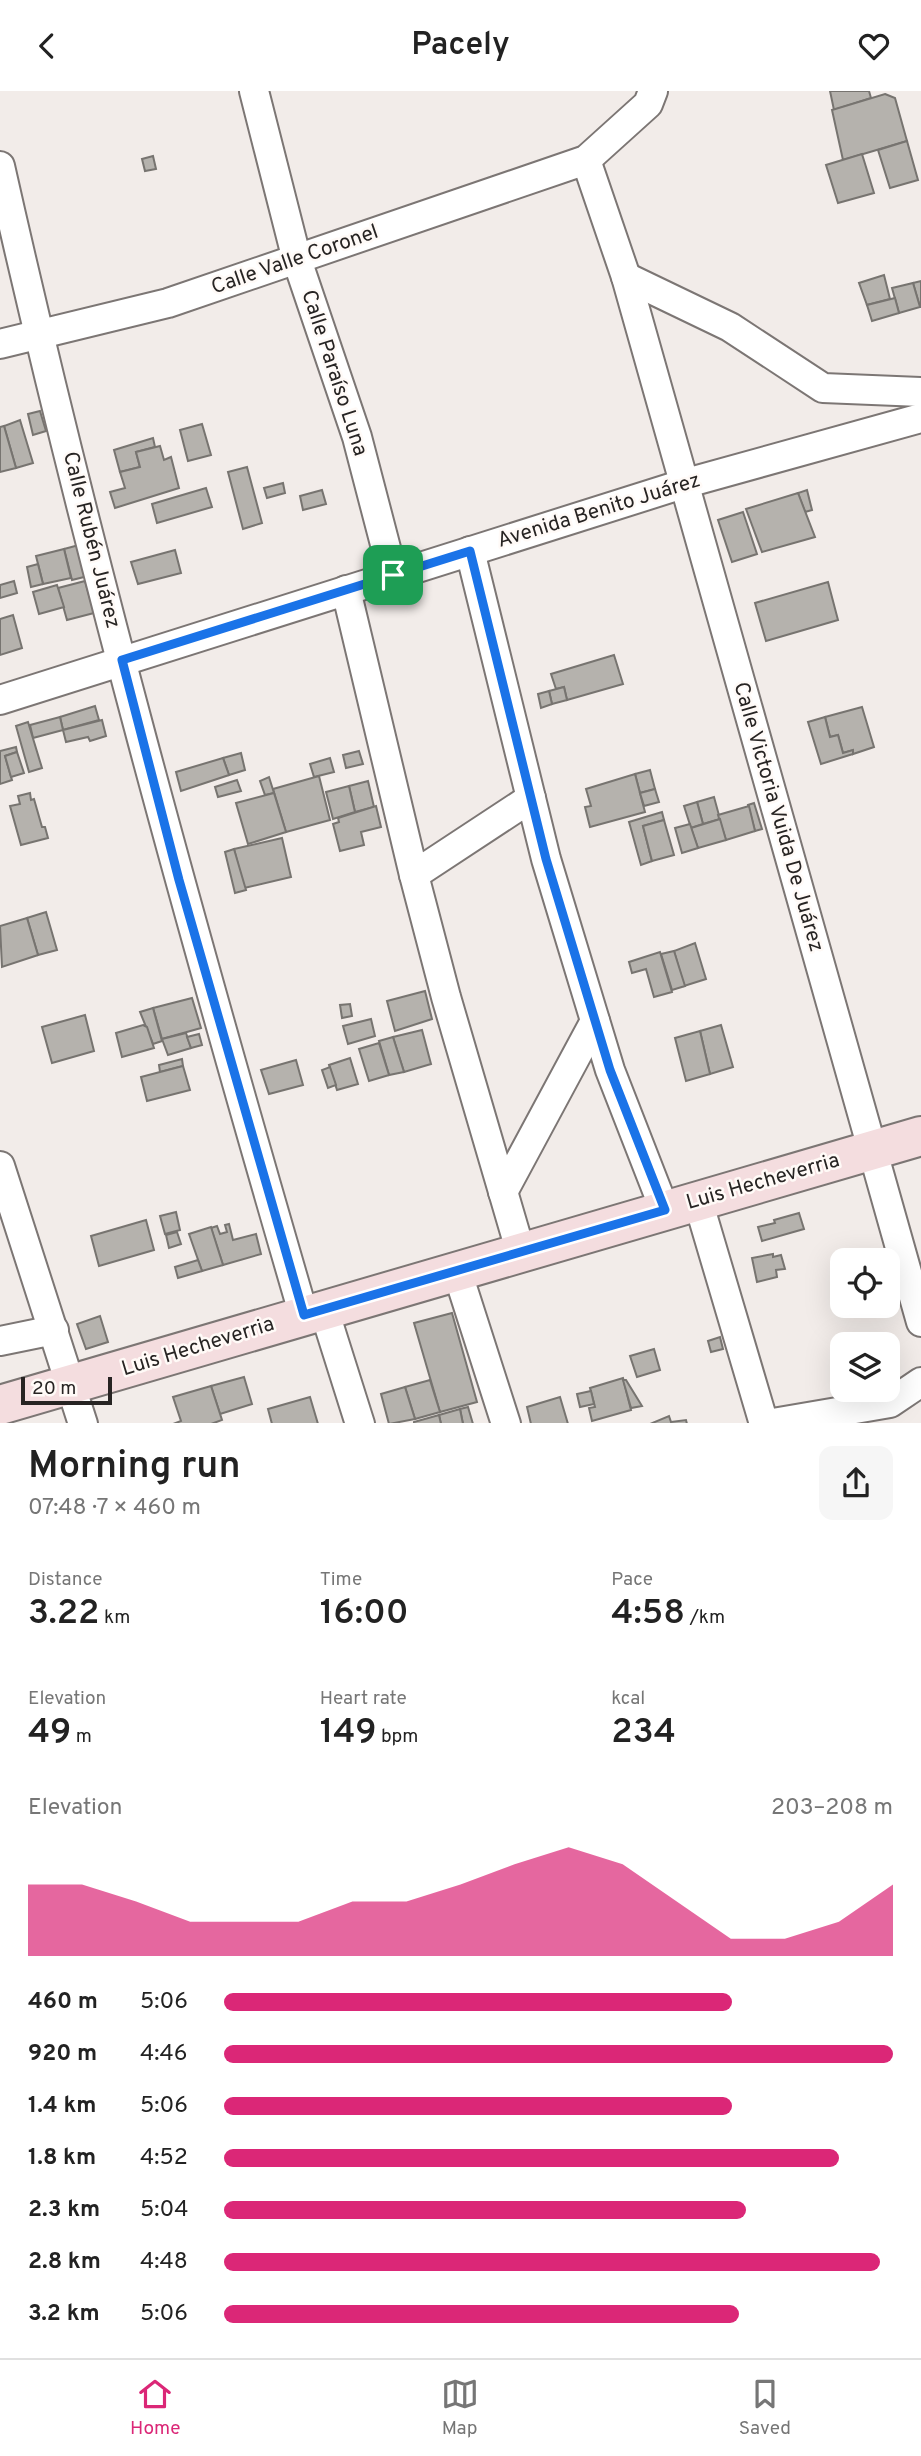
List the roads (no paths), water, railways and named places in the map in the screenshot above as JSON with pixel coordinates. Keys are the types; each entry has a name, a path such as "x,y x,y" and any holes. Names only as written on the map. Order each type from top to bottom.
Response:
{"street":[{"name":"Calle Paraíso Luna","path":"254,91 297,260 357,437 393,575"},
{"path":"586,160 648,104 653,91"},
{"name":"Calle Valle Coronel","path":"0,344 167,303 586,160"},
{"name":"Calle Victoria Vuida De Juárez","path":"586,160 626,278 921,1322"},
{"name":"Calle Rubén Juárez","path":"0,166 38,334 179,880 314,1313 360,1423"},
{"path":"626,278 730,327 823,388 921,392"},
{"name":"Avenida Benito Juárez","path":"0,700 683,484 921,418"},
{"path":"470,551 546,859 610,1070 681,1206 766,1423 890,1403 921,1382"},
{"path":"346,590 446,997 522,1253"},
{"path":"414,875 531,798"},
{"path":"503,1192 595,1021"},
{"name":"Luis Hecheverria","path":"0,1405 921,1136"},
{"path":"0,1166 83,1423"},
{"path":"457,1271 506,1423"},
{"path":"0,1341 54,1330"}]}
